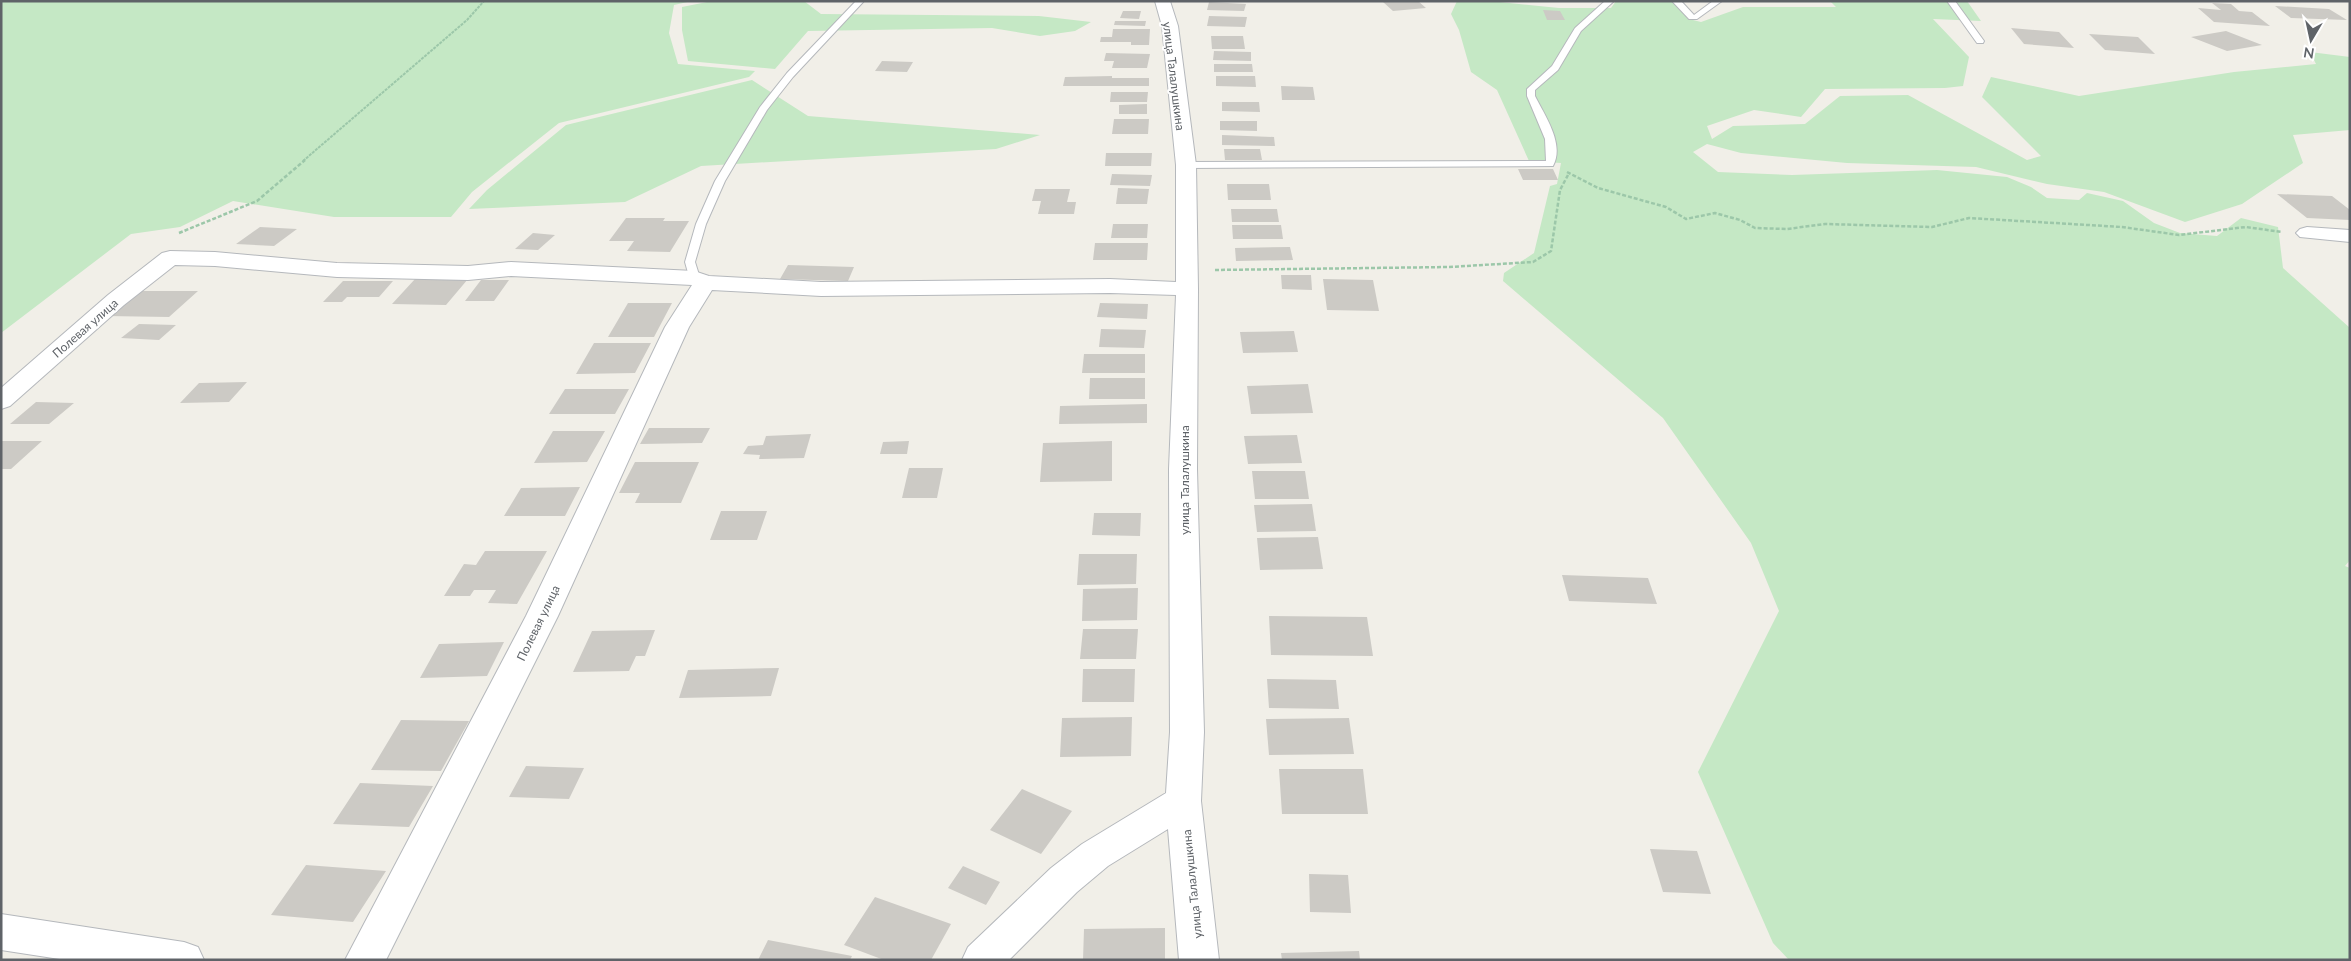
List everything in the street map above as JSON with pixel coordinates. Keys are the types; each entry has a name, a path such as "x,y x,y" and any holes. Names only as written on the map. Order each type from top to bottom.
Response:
{"street":[{"name":"улица Талалушкина","path":"1162,1 1170,26 1186,166 1187,280 1183,469 1187,732 1183,801 1199,960"},
{"path":"2307,233 2350,236"},
{"path":"170,258 215,259 337,270 468,273 512,269 820,289 1110,286 1187,280"},
{"name":"Полевая улица","path":"1,400 116,300 170,258"},
{"name":"Полевая улица","path":"365,960 542,616 700,281"},
{"path":"982,960 1064,880 1095,855 1183,801"},
{"path":"1,932 184,960"}],"lane":[{"path":"700,281 690,262 701,224 720,181 763,109 790,75 860,1"},
{"path":"1186,166 1550,164 1554,156 1549,138 1531,96 1532,89 1555,68 1578,30 1610,1"},
{"path":"1676,1 1692,17 1697,17 1718,1"},
{"path":"1951,1 1980,41"}],"path":[{"path":"170,258 159,242 257,201 467,20 484,1"},
{"path":"1550,164 1598,188 1650,200 1678,212 1686,219 1715,213 1740,220 1755,228 1787,229 1825,224 1914,228 1932,227 1969,218 2122,227 2179,234 2246,227 2272,232 2307,233"},
{"path":"1187,280 1533,262 1552,251 1560,190 1569,174"}],"green space":[{"path":"1,1 692,1 674,5 669,33 678,64 755,71 749,77 559,123 472,192 451,217 334,217 233,201 180,227 131,234 1,333"},
{"path":"712,1 804,1 821,14 1039,16 1091,22 1075,31 1040,36 992,28 808,31 775,69 688,61 682,30 682,7"},
{"path":"1457,1 1490,1 1559,8 1611,8 1616,1 1671,1 1689,19 1701,22 1743,7 1836,7 1830,1 1967,1 1981,21 1933,19 1969,57 1963,86 1945,88 1825,89 1801,117 1754,110 1707,126 1712,139 1733,126 1805,124 1840,96 1908,95 2027,160 2041,156 1982,97 1991,77 2079,96 2234,72 2316,64 2310,52 2350,57 2350,130 2293,135 2303,163 2242,204 2185,222 2104,192 2047,184 1976,167 1847,163 1741,153 1707,144 1693,152 1718,172 1792,175 1937,170 2007,177 2031,187 2047,198 2079,200 2087,193 2123,201 2154,223 2180,233 2217,236 2241,218 2278,227 2283,268 2350,328 2350,560 2345,566 2350,568 2350,960 1789,960 1773,943 1698,772 1779,611 1751,543 1663,418 1503,281 1504,273 1534,253 1550,186 1557,184 1561,163 1529,161 1497,90 1471,72 1459,30 1451,14"},
{"path":"752,80 808,116 1040,135 996,149 701,166 625,202 469,209 487,190 566,125"}],"building":[{"path":"1418,1 1426,8 1393,11 1383,2"},
{"path":"1209,2 1246,4 1244,11 1207,10"},
{"path":"2212,3 2231,4 2239,11 2252,12 2270,26 2214,22 2198,8 2221,10"},
{"path":"2275,6 2329,9 2347,20 2291,18"},
{"path":"1543,10 1560,11 1565,20 1547,20"},
{"path":"1123,11 1141,11 1139,19 1120,18"},
{"path":"1209,16 1247,17 1245,27 1207,26"},
{"path":"1115,21 1146,21 1145,26 1114,25"},
{"path":"2011,28 2059,32 2074,48 2024,44"},
{"path":"1113,29 1150,29 1149,45 1131,45 1131,42 1100,42 1101,37 1112,37"},
{"path":"2226,31 2262,45 2227,51 2191,37"},
{"path":"2089,34 2138,37 2155,54 2105,50"},
{"path":"1211,36 1243,36 1245,49 1212,49"},
{"path":"1214,51 1251,52 1251,61 1213,60"},
{"path":"1106,53 1150,54 1147,68 1112,68 1114,61 1104,61"},
{"path":"882,61 913,62 907,72 875,71"},
{"path":"1214,64 1252,64 1253,72 1214,72"},
{"path":"1112,76 1112,78 1149,78 1149,86 1063,86 1065,77"},
{"path":"1216,76 1255,76 1256,87 1216,86"},
{"path":"1281,86 1313,87 1315,100 1282,100"},
{"path":"1111,92 1148,92 1147,102 1110,102"},
{"path":"1222,102 1259,102 1260,112 1222,111"},
{"path":"1147,104 1147,114 1119,114 1119,105"},
{"path":"1114,119 1149,119 1148,134 1112,134"},
{"path":"1220,121 1257,121 1257,131 1220,130"},
{"path":"1222,135 1274,137 1275,146 1222,145"},
{"path":"1224,149 1260,149 1262,160 1225,160"},
{"path":"1106,153 1152,153 1151,166 1105,166"},
{"path":"1518,169 1553,169 1558,180 1523,180"},
{"path":"1112,174 1152,175 1150,186 1110,185"},
{"path":"1227,184 1269,184 1271,200 1228,200"},
{"path":"1118,188 1149,189 1147,204 1116,204"},
{"path":"1035,189 1070,189 1067,202 1076,202 1074,214 1038,214 1041,201 1032,201"},
{"path":"2277,194 2332,196 2350,210 2350,220 2307,218"},
{"path":"1231,209 1277,209 1279,222 1232,222"},
{"path":"626,218 665,218 663,221 689,221 670,252 627,251 634,241 609,241"},
{"path":"1113,224 1148,224 1147,238 1111,238"},
{"path":"1232,225 1281,225 1283,239 1233,239"},
{"path":"260,227 297,229 274,246 236,244"},
{"path":"533,233 555,235 538,250 515,249"},
{"path":"1095,243 1148,243 1147,260 1093,260"},
{"path":"1290,247 1293,260 1236,261 1235,248"},
{"path":"788,265 854,267 848,281 780,279"},
{"path":"1281,275 1311,275 1312,290 1282,289"},
{"path":"415,279 468,279 446,305 392,304"},
{"path":"1323,279 1373,280 1379,311 1327,310"},
{"path":"481,280 509,280 494,301 465,301"},
{"path":"343,281 393,281 379,297 347,297 342,302 323,302"},
{"path":"137,291 198,291 169,317 106,316"},
{"path":"628,303 672,303 654,337 608,337"},
{"path":"1100,303 1148,304 1147,319 1097,317"},
{"path":"139,324 176,325 159,340 121,338"},
{"path":"1101,329 1146,330 1144,348 1099,347"},
{"path":"1294,331 1298,352 1243,353 1240,332"},
{"path":"594,343 651,343 635,373 576,374"},
{"path":"1084,354 1145,354 1145,373 1082,373"},
{"path":"1090,378 1145,378 1145,399 1089,399"},
{"path":"247,382 229,402 180,403 199,383"},
{"path":"1308,384 1313,413 1251,414 1247,386"},
{"path":"565,389 629,389 615,414 549,414"},
{"path":"36,402 74,403 49,424 10,424"},
{"path":"1147,404 1147,423 1059,424 1060,406"},
{"path":"649,428 710,428 702,443 640,444"},
{"path":"553,431 605,431 587,462 534,463"},
{"path":"811,434 804,458 759,459 760,455 743,454 748,446 763,445 766,436"},
{"path":"1297,435 1302,463 1248,464 1244,436"},
{"path":"1,441 42,441 11,469 1,469"},
{"path":"909,441 907,454 880,454 883,442"},
{"path":"1112,441 1112,481 1040,482 1043,443"},
{"path":"635,462 699,462 681,503 635,503 640,493 619,493"},
{"path":"909,468 943,468 937,498 902,498"},
{"path":"1252,471 1305,471 1309,499 1255,499"},
{"path":"580,487 565,516 504,516 521,488"},
{"path":"1312,504 1316,531 1257,532 1254,505"},
{"path":"721,511 767,511 757,540 710,540"},
{"path":"1094,513 1141,513 1140,536 1092,535"},
{"path":"1318,537 1323,569 1260,570 1257,538"},
{"path":"485,551 547,551 517,604 488,603 496,590 474,590 470,596 444,596 464,564 476,565"},
{"path":"1079,554 1137,554 1136,584 1077,585"},
{"path":"1562,575 1648,578 1657,604 1569,601"},
{"path":"1138,588 1137,620 1082,621 1083,589"},
{"path":"1269,616 1367,617 1373,656 1271,655"},
{"path":"1083,629 1138,629 1136,659 1080,659"},
{"path":"655,630 645,656 636,656 629,671 573,672 592,631"},
{"path":"504,642 487,676 420,678 439,644"},
{"path":"779,668 771,696 679,698 688,670"},
{"path":"1083,669 1135,669 1134,702 1082,702"},
{"path":"1267,679 1336,680 1339,709 1269,708"},
{"path":"1132,717 1131,756 1060,757 1062,718"},
{"path":"1349,718 1354,754 1269,755 1266,719"},
{"path":"401,720 469,721 441,771 371,770"},
{"path":"526,766 584,768 569,799 509,797"},
{"path":"1279,769 1363,769 1368,814 1282,814"},
{"path":"360,783 433,786 409,827 333,824"},
{"path":"1022,789 1072,811 1041,854 990,830"},
{"path":"1650,849 1697,851 1711,894 1663,892"},
{"path":"306,865 386,871 353,922 271,915"},
{"path":"963,866 1000,882 986,905 948,888"},
{"path":"1309,874 1348,875 1351,913 1310,912"},
{"path":"875,897 951,924 931,960 884,960 844,945"},
{"path":"1165,928 1165,960 1083,960 1084,929"},
{"path":"768,940 852,956 850,960 758,960"},
{"path":"1359,951 1360,960 1282,960 1281,953"}]}
